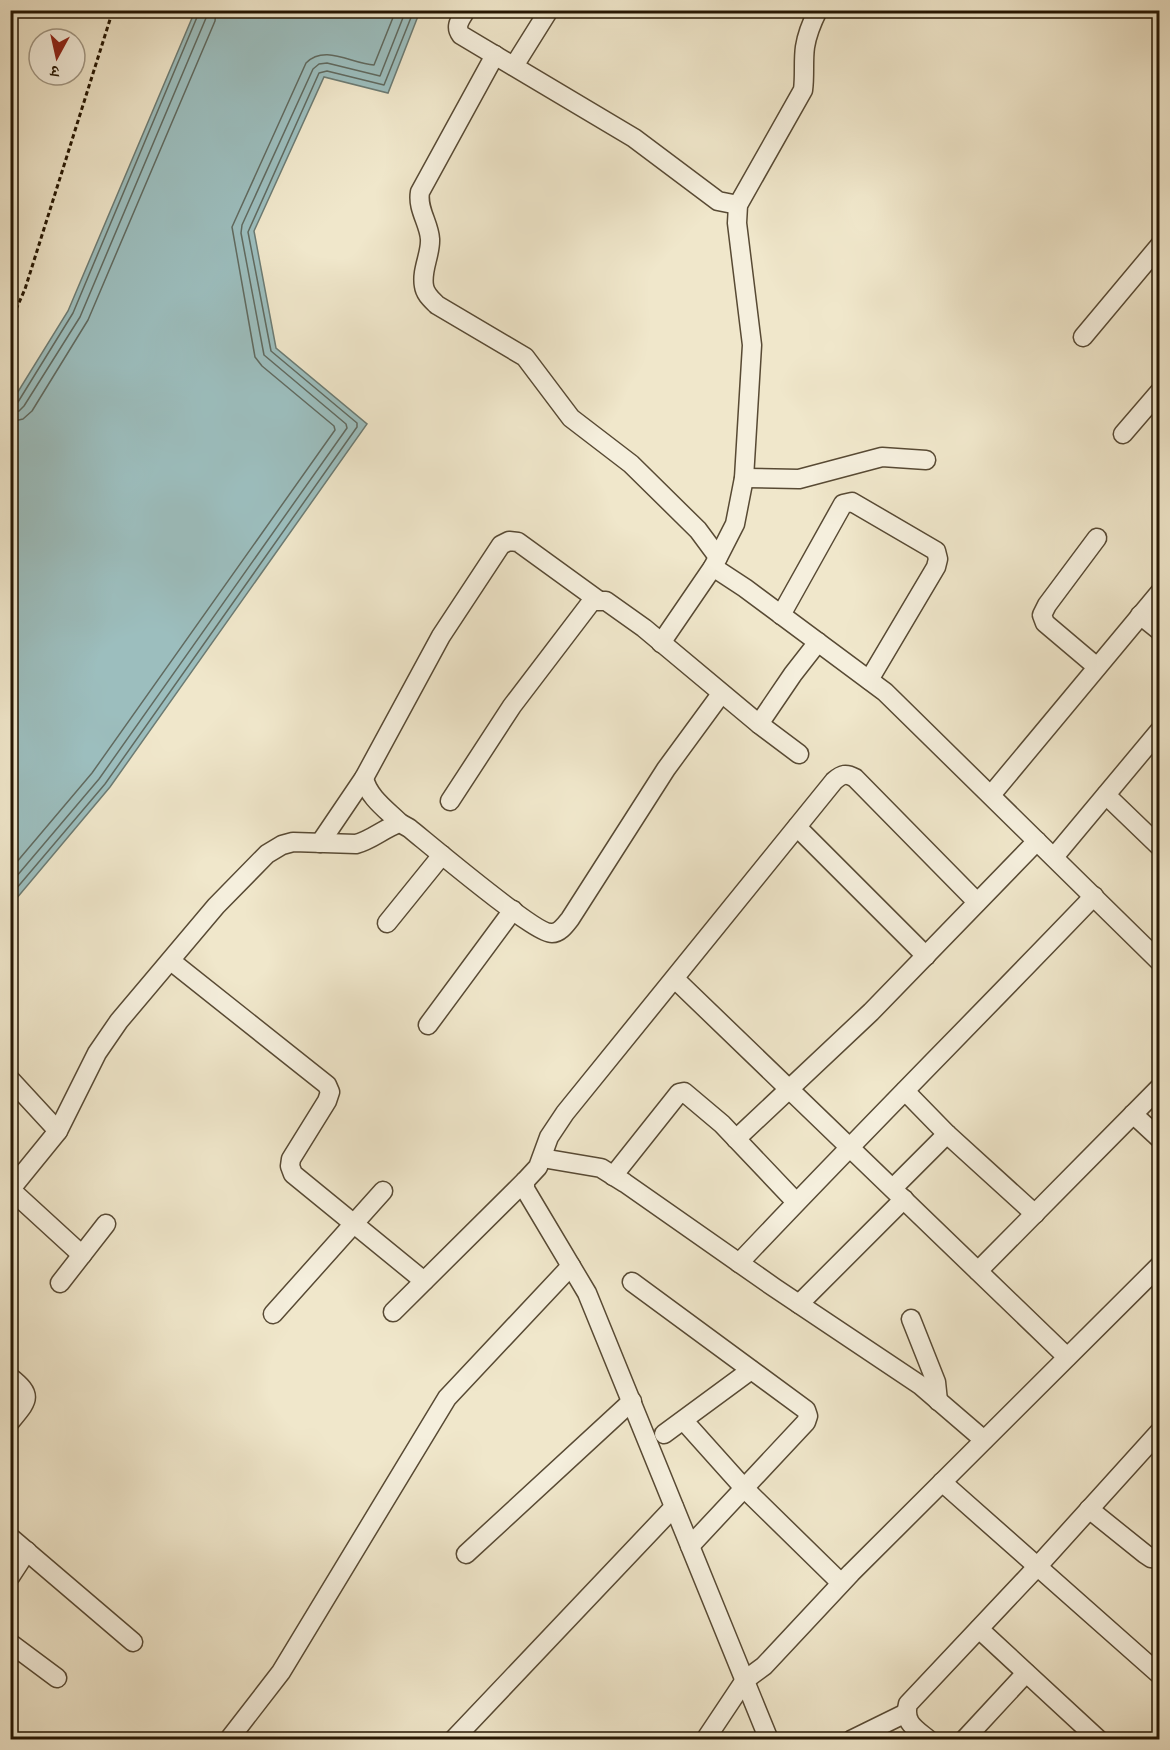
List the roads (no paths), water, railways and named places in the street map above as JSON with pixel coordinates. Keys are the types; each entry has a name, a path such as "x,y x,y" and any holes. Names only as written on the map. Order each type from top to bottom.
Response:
{"street":[{"path":"466,10 458,25 461,35 634,138 718,201 738,205"},
{"path":"514,66 549,10"},
{"path":"661,643 716,562 735,524 744,478 752,345 737,223 738,205 803,90 804,48 810,26 818,10"},
{"path":"495,55 420,192 419,200 430,244 423,278 428,297 436,305 525,357 571,417 631,464 698,530 716,562 781,615 885,692 1160,962"},
{"path":"1083,337 1160,245"},
{"path":"1123,434 1160,391"},
{"path":"744,478 799,479 882,457 926,460"},
{"path":"781,615 843,504 848,501 936,551 939,559 936,567 869,680"},
{"path":"1097,538 1042,615 1044,623 1097,667"},
{"path":"320,843 364,778 441,636 501,545 509,541 518,542 598,600"},
{"path":"991,795 1160,592"},
{"path":"450,801 512,706 592,601 598,600 606,601 661,643 721,694 799,754"},
{"path":"1140,615 1160,631"},
{"path":"759,724 818,642"},
{"path":"364,778 370,794 400,823 513,910 543,930 552,933 559,931 570,919 666,769 721,694"},
{"path":"1054,857 1160,730"},
{"path":"769,1740 587,1293 525,1189 549,1137 565,1113 834,780 841,775 848,774 855,778 978,902"},
{"path":"1106,795 1160,847"},
{"path":"82,1255 11,1190 58,1131 97,1053 119,1021 216,906 267,854 282,845 293,842 356,844 365,842 391,825 400,823"},
{"path":"797,827 926,956"},
{"path":"736,1138 871,1012 1037,841"},
{"path":"387,923 442,855"},
{"path":"739,1263 1094,896"},
{"path":"428,1025 513,910"},
{"path":"171,961 327,1085 330,1092 327,1101 291,1159 290,1166 293,1174 424,1281"},
{"path":"675,979 1067,1357"},
{"path":"10,1079 58,1131"},
{"path":"978,1271 1160,1087"},
{"path":"904,1091 947,1134 1035,1214"},
{"path":"613,1176 679,1093 684,1092 736,1138 796,1202"},
{"path":"1132,1114 1160,1139"},
{"path":"799,1304 898,1194 947,1134"},
{"path":"393,1312 533,1171 601,1168 920,1385 984,1440"},
{"path":"273,1314 383,1191"},
{"path":"60,1283 106,1224"},
{"path":"230,1738 281,1672 447,1398 571,1266"},
{"path":"705,1740 745,1680 764,1666 841,1583 1067,1357 1157,1273"},
{"path":"632,1282 806,1410 808,1416 806,1422 690,1546"},
{"path":"911,1319 936,1382 938,1401"},
{"path":"664,1434 751,1370"},
{"path":"10,1377 25,1389 27,1395 23,1406 10,1422"},
{"path":"465,1554 632,1401"},
{"path":"684,1421 744,1488 841,1583"},
{"path":"929,1740 907,1720 908,1704 1037,1567 1160,1431"},
{"path":"942,1482 1158,1670"},
{"path":"453,1740 674,1507"},
{"path":"1089,1509 1145,1554 1151,1558 1160,1559"},
{"path":"10,1537 133,1642"},
{"path":"10,1577 27,1551"},
{"path":"979,1629 1099,1740"},
{"path":"10,1643 57,1678"},
{"path":"964,1740 1026,1673"},
{"path":"851,1740 906,1713"}],"water":[{"path":"195,11 420,11 388,93 324,77 254,231 276,348 367,424 110,787 11,905 11,403 68,311"}]}
